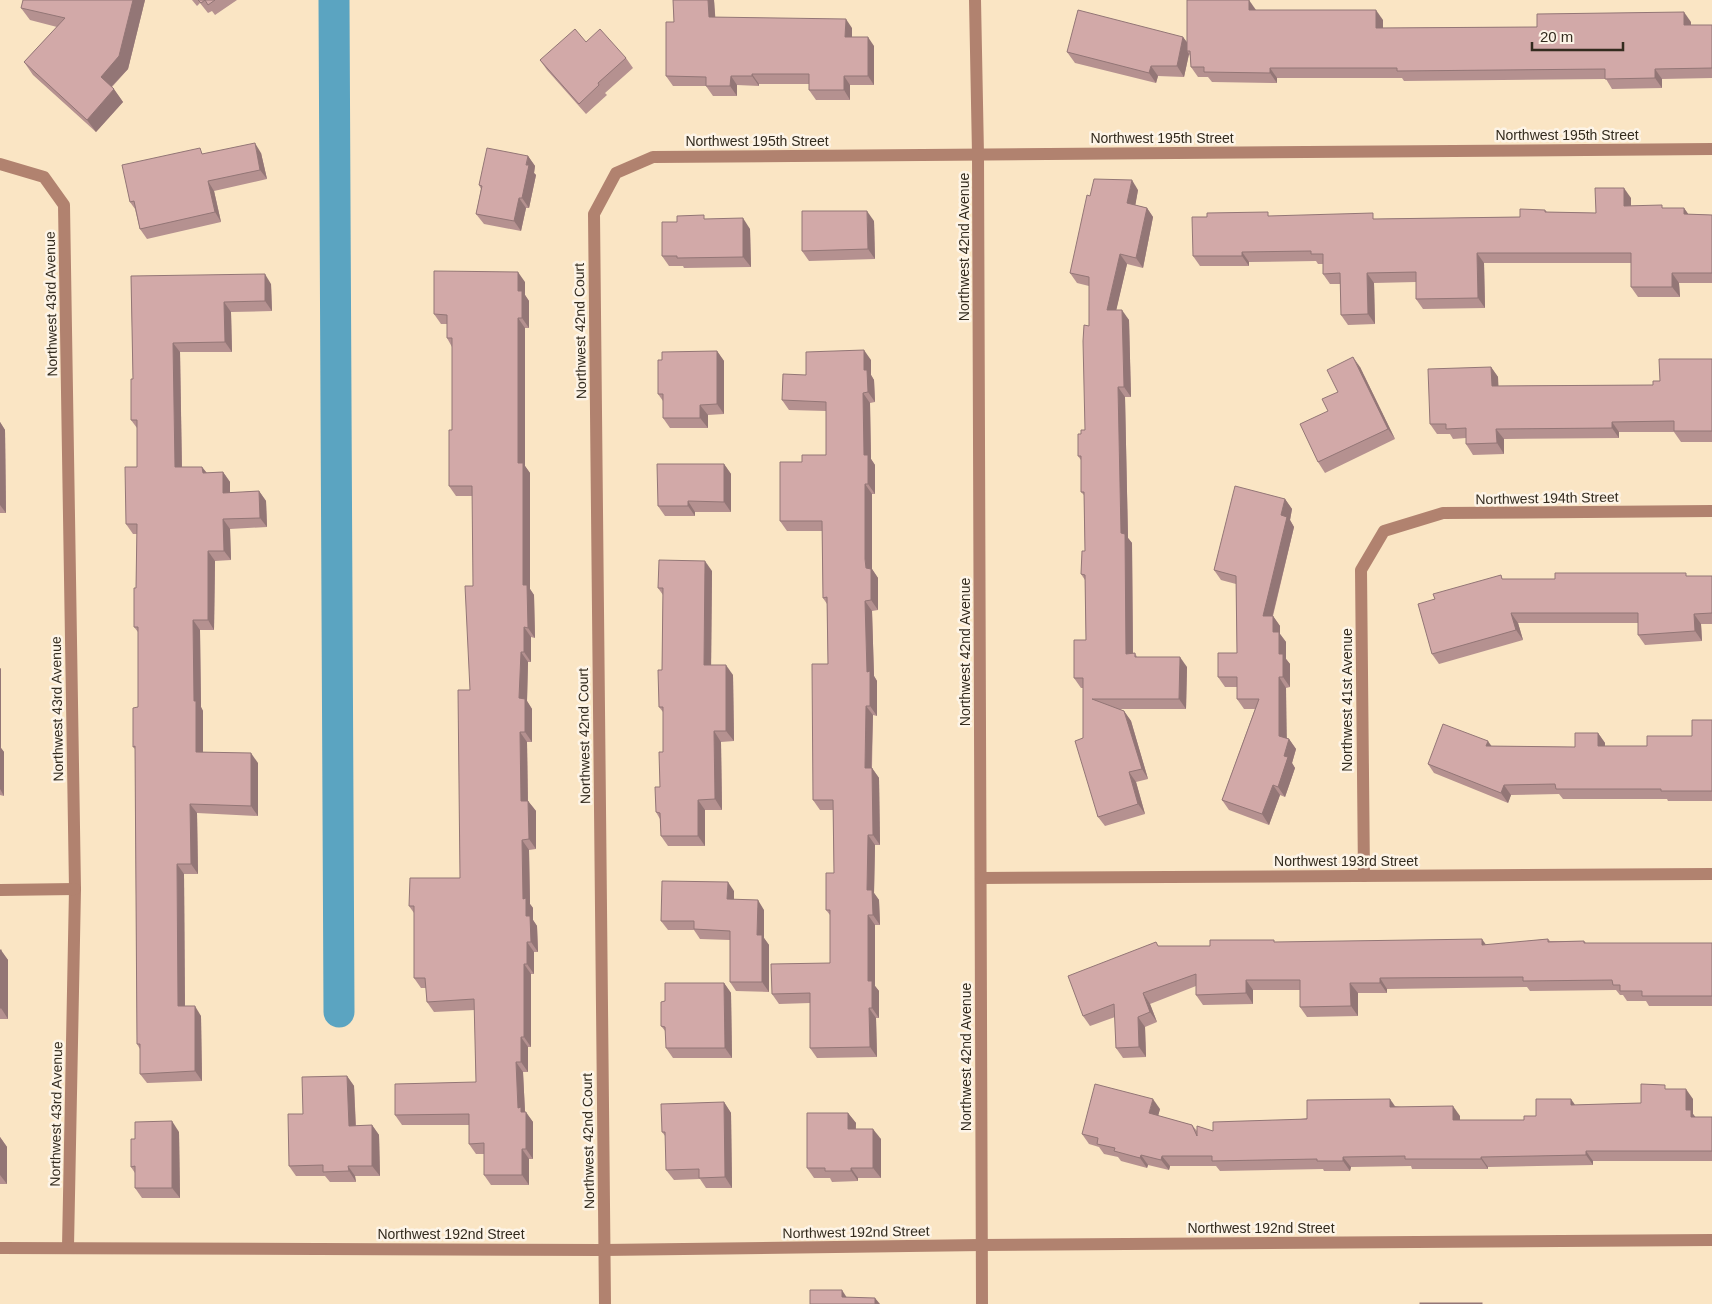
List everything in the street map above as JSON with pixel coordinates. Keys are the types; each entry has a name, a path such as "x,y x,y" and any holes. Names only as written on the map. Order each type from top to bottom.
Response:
{"street":[{"name":"Northwest 42nd Avenue","path":"975,0 978,154 982,1304"},
{"name":"Northwest 195th Street","path":"616,174 653,157 1712,149"},
{"name":"Northwest 43rd Avenue","path":"0,164 44,177 64,205 76,889 68,1247"},
{"name":"Northwest 42nd Court","path":"605,1304 594,214 616,174"},
{"name":"Northwest 194th Street","path":"1384,531 1443,514 1712,511"},
{"name":"Northwest 41st Avenue","path":"1364,876 1361,570 1384,531"},
{"name":"Northwest 193rd Street","path":"981,878 1712,874"},
{"path":"0,890 76,889"},
{"name":"Northwest 192nd Street","path":"0,1248 604,1250 982,1245 1712,1240"}],"building":[{"path":"23,0 133,0 119,56 101,77 114,89 87,120 24,62 65,18 21,8"},
{"path":"205,0 215,0 208,5"},
{"path":"673,0 708,0 709,17 846,19 845,37 868,37 868,76 844,76 844,90 809,90 809,74 731,76 730,86 706,86 706,77 666,76 666,22 674,22"},
{"path":"1187,0 1249,0 1249,10 1376,10 1376,28 1537,27 1537,14 1684,12 1684,25 1712,25 1712,68 1655,69 1655,78 1605,79 1605,69 1397,71 1397,68 1270,68 1270,73 1204,72 1204,67 1191,67 1190,51 1187,51"},
{"path":"1078,10 1183,37 1177,66 1151,66 1149,73 1067,52"},
{"path":"575,29 586,42 600,29 626,58 598,83 599,85 579,104 540,60"},
{"path":"255,143 260,170 208,181 215,212 140,229 134,201 130,202 122,165 200,148 202,154"},
{"path":"487,148 528,156 526,165 529,165 522,198 519,198 514,221 476,214 482,186 479,185"},
{"path":"1094,179 1132,180 1127,203 1147,208 1136,258 1120,254 1107,310 1122,310 1124,387 1118,387 1121,533 1125,534 1126,654 1135,653 1135,657 1180,657 1179,699 1092,699 1124,711 1142,769 1129,772 1138,804 1098,817 1075,741 1083,738 1083,678 1074,678 1074,640 1086,640 1085,575 1081,574 1082,551 1085,551 1084,492 1081,492 1081,456 1078,456 1078,434 1081,434 1081,430 1085,430 1083,341 1084,325 1089,326 1089,277 1070,273 1087,195 1090,196"},
{"path":"1595,188 1624,188 1624,206 1662,205 1662,208 1684,208 1684,214 1712,215 1712,273 1672,273 1672,287 1631,287 1631,253 1477,253 1478,298 1416,299 1416,272 1367,273 1368,314 1341,315 1340,273 1323,274 1323,254 1311,254 1311,251 1242,252 1242,256 1193,256 1192,217 1207,217 1207,213 1268,212 1268,216 1373,213 1373,219 1520,217 1520,209 1545,210 1545,212 1596,213"},
{"path":"802,211 867,211 868,249 802,251"},
{"path":"704,215 704,219 743,218 743,257 677,258 677,256 662,256 662,222 677,222 677,216"},
{"path":"434,271 518,272 518,291 522,291 522,318 518,318 518,463 523,463 523,585 527,585 528,628 524,627 524,652 521,652 519,698 525,699 525,732 520,732 521,801 528,801 529,839 522,840 523,899 526,898 526,916 530,916 531,942 527,942 527,964 524,964 524,1037 521,1037 521,1062 516,1062 518,1108 521,1107 521,1112 526,1112 526,1149 522,1149 522,1175 484,1175 484,1143 469,1144 469,1114 395,1115 395,1084 476,1082 474,999 427,1002 425,978 414,978 414,906 409,906 410,878 460,878 458,690 470,690 465,586 473,586 472,486 449,486 449,430 452,430 452,338 447,338 447,315 434,314"},
{"path":"265,274 265,301 224,302 225,342 173,343 175,467 202,467 203,473 223,472 223,493 259,491 260,518 223,519 224,551 208,551 208,620 193,620 196,752 251,753 251,806 190,804 191,864 177,864 178,1006 195,1006 195,1071 140,1074 140,1044 137,1044 135,746 133,747 133,708 138,707 138,627 134,627 137,524 126,524 125,467 137,467 137,420 131,420 131,379 133,379 131,276"},
{"path":"864,350 864,370 867,370 868,392 863,393 864,455 868,455 868,484 865,484 865,559 866,568 871,569 871,600 865,601 867,672 870,671 870,706 866,706 865,768 872,768 873,835 868,835 867,890 872,890 873,915 868,915 868,981 872,981 872,1008 869,1008 870,1047 810,1048 810,993 772,994 771,964 830,963 830,910 826,910 826,873 834,873 833,800 813,800 812,664 828,664 827,597 823,598 822,521 780,521 780,462 802,462 802,455 826,455 826,402 782,400 783,374 806,375 806,352"},
{"path":"717,351 717,404 700,405 700,418 663,418 663,394 658,394 658,360 662,360 662,352"},
{"path":"1353,357 1388,429 1318,462 1300,424 1328,411 1322,399 1338,392 1327,370"},
{"path":"1659,359 1712,359 1712,431 1674,431 1674,421 1612,422 1612,428 1496,429 1497,443 1466,444 1466,428 1446,429 1446,424 1430,424 1428,369 1491,367 1492,386 1653,385 1653,381 1660,381"},
{"path":"657,464 724,464 724,502 688,501 688,506 658,506"},
{"path":"1235,486 1285,499 1281,515 1287,517 1263,616 1273,616 1273,632 1279,632 1279,654 1283,654 1283,677 1279,677 1279,736 1289,739 1284,756 1288,757 1278,787 1273,785 1262,814 1222,800 1259,699 1237,699 1237,677 1218,677 1218,653 1237,653 1236,576 1214,570"},
{"path":"659,560 705,561 704,665 726,665 726,731 714,731 715,799 698,800 698,836 661,836 660,813 656,812 655,787 660,787 659,752 663,752 663,707 659,707 658,670 662,670 663,588 658,588"},
{"path":"1555,573 1686,573 1686,576 1712,576 1712,613 1694,614 1695,631 1638,635 1638,613 1511,613 1516,630 1432,654 1418,604 1435,599 1433,594 1501,575 1502,579 1555,579"},
{"path":"1692,720 1712,720 1712,791 1556,789 1555,784 1504,785 1501,793 1428,764 1443,724 1488,741 1486,746 1575,747 1575,733 1598,733 1598,746 1647,746 1647,736 1692,736"},
{"path":"662,881 728,882 727,899 758,900 757,935 762,935 762,982 730,982 730,931 694,929 694,921 661,921"},
{"path":"1482,939 1482,945 1548,939 1548,942 1584,941 1584,943 1712,943 1712,996 1642,996 1642,991 1620,991 1620,985 1613,985 1612,980 1523,981 1523,977 1380,978 1380,983 1350,983 1351,1006 1300,1007 1300,980 1246,980 1246,993 1196,995 1196,974 1143,993 1150,1012 1138,1017 1139,1047 1116,1048 1114,1004 1083,1016 1068,976 1156,942 1158,946 1210,946 1210,940 1274,940 1274,942"},
{"path":"1,950 1,1008 0,1008"},
{"path":"665,983 724,983 725,1048 666,1048 665,1027 661,1026 661,1002 665,1001"},
{"path":"347,1076 349,1126 372,1125 372,1166 348,1166 349,1171 323,1172 323,1165 289,1166 288,1114 303,1114 302,1077"},
{"path":"1095,1084 1153,1099 1149,1113 1192,1125 1197,1136 1197,1126 1213,1131 1213,1122 1307,1119 1307,1100 1390,1099 1390,1107 1453,1106 1453,1120 1524,1120 1524,1116 1536,1116 1536,1099 1571,1099 1571,1105 1641,1103 1641,1084 1665,1085 1665,1089 1686,1089 1686,1110 1691,1110 1691,1117 1712,1117 1712,1151 1586,1151 1586,1155 1481,1157 1481,1159 1405,1159 1405,1156 1343,1157 1343,1161 1317,1161 1317,1159 1212,1161 1212,1156 1162,1156 1161,1160 1141,1155 1140,1158 1114,1151 1115,1148 1097,1144 1098,1138 1082,1134"},
{"path":"724,1102 725,1177 699,1178 699,1169 666,1170 665,1132 662,1132 661,1104"},
{"path":"807,1113 848,1113 848,1129 873,1129 873,1168 851,1168 851,1171 825,1171 825,1168 807,1168"},
{"path":"172,1121 172,1188 135,1188 135,1166 131,1167 131,1139 135,1139 135,1122"},
{"path":"810,1290 842,1290 842,1297 875,1298 875,1304 810,1304"},
{"path":"1482,1303 1482,1304 1420,1304"}],"waterway":[{"path":"334,0 339,1012"}]}
